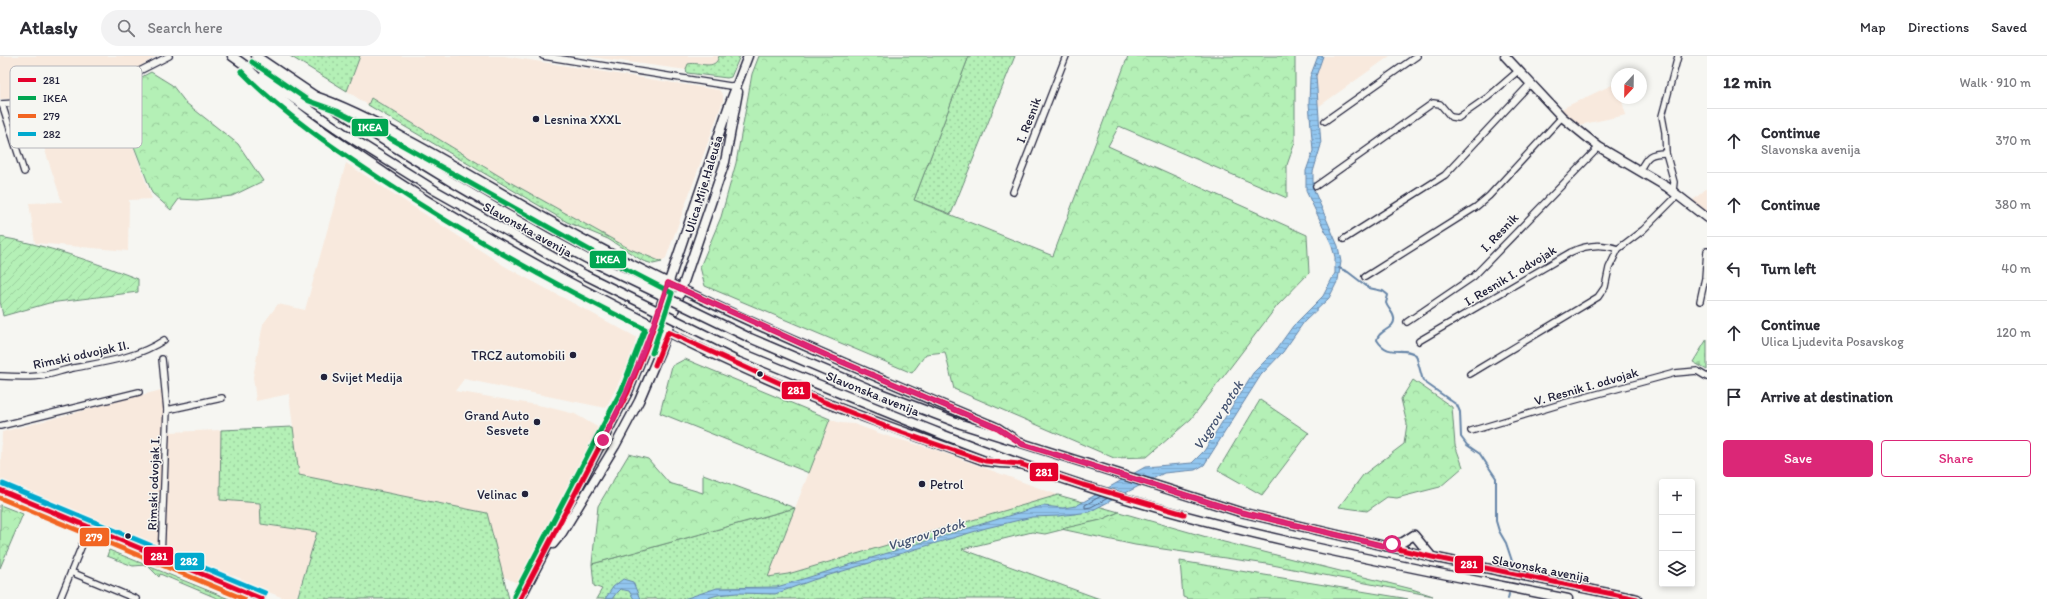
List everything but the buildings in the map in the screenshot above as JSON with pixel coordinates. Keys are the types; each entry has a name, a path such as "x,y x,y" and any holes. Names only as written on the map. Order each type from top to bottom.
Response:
{"main road":[{"name":"Slavonska avenija","path":"232,56 345,134 436,191 585,275 742,353 878,409 1020,464 1142,503 1239,529 1372,560 1568,599"},
{"name":"Slavonska avenija","path":"256,56 312,95 444,179 593,262 750,338 872,390 961,424 1240,512 1432,558 1637,599"},
{"name":"Ulica Mije Haleuša","path":"543,556 628,392 654,326 728,108 748,56"},
{"path":"1505,56 1562,117 1599,147 1640,170 1675,193 1707,218"},
{"path":"246,66 272,92 300,116 419,197 488,238 654,326 797,391 892,429 985,461 1020,464"},
{"name":"Ulica Mije Haleuša","path":"543,556 562,533 615,446 639,401 668,332 728,151 738,85"},
{"path":"312,95 340,105 389,129 594,245 668,283 828,356 998,428 1022,444"},
{"path":"1384,546 1403,542 1414,535 1432,558"},
{"path":"520,599 543,556"}],"street":[{"path":"142,70 170,56"},
{"path":"543,56 730,86 738,85"},
{"name":"I. Resnik","path":"1013,192 1066,56"},
{"path":"1325,121 1417,56"},
{"path":"1470,374 1598,297 1605,287 1609,268 1618,249 1643,230 1675,193 1674,182 1666,153 1665,132 1662,116 1678,56"},
{"path":"1316,186 1433,103 1440,104 1451,117 1458,118 1488,98 1518,71"},
{"path":"1344,239 1445,175 1530,84"},
{"path":"1,104 10,131"},
{"path":"1365,277 1489,196 1562,117"},
{"name":"I. Resnik","path":"1407,322 1473,277 1599,147"},
{"path":"16,148 24,172"},
{"path":"1640,170 1646,159 1651,155 1656,153 1666,153"},
{"name":"I. Resnik I. odvojak","path":"1419,341 1571,252 1582,247 1595,245 1609,246 1618,249"},
{"path":"1700,300 1705,278 1707,251"},
{"name":"Rimski odvojak II.","path":"0,376 21,377 45,375 72,368 108,362 150,349 164,340"},
{"name":"Rimski odvojak I.","path":"161,558 167,410 162,359"},
{"name":"V. Resnik I. odvojak","path":"1471,431 1568,402 1675,374 1697,371 1707,377"},
{"path":"0,426 139,392"},
{"path":"167,410 222,398"},
{"path":"0,490 262,599"},
{"path":"60,599 89,528"},
{"path":"71,572 136,599"}],"shaded area":[{"path":"0,56 157,56 140,66 10,66 10,99 0,99"},
{"path":"360,56 504,56 719,90 723,95 723,101 666,258 662,262 630,249 506,180 371,98 368,105 347,91"},
{"path":"584,56 737,56 716,74"},
{"path":"1323,56 1390,56 1318,107 1316,76"},
{"path":"1611,85 1611,104 1623,104 1626,115 1579,125 1561,109"},
{"path":"44,148 134,148 152,199 129,200 128,251 35,243 29,203 62,202"},
{"path":"346,163 506,267 636,337 633,354 606,408 464,379 455,391 543,406 575,414 599,428 517,583 502,576 487,513 299,475 289,394 256,401 253,377 263,324 278,304 305,310"},
{"path":"1707,188 1707,214 1691,202"},
{"path":"161,390 169,432 221,430 220,500 260,503 261,524 317,532 296,599 286,599 0,485 2,432"},
{"path":"830,419 840,423 854,424 887,436 933,449 1058,495 788,574 768,577"}],"green space":[{"path":"290,56 360,56 347,91"},
{"path":"719,56 740,56 731,77 727,78 687,73 686,69 688,64 714,64"},
{"path":"759,56 969,56 914,200 1053,256 1128,56 1295,56 1295,142 1287,165 1287,198 1119,126 1108,146 1307,235 1309,273 1277,306 1191,419 1147,457 1114,458 954,389 945,352 926,354 912,373 705,286 700,267 721,217 736,163 752,74"},
{"path":"969,56 1015,56 951,214 914,200"},
{"path":"151,72 172,85 186,103 238,144 263,181 232,196 197,200 179,199 171,210 152,193 135,148 142,148 142,77"},
{"path":"371,98 506,180 630,249 662,262 653,264 643,261 608,239 567,222 368,105"},
{"path":"0,237 52,249 138,279 138,292 49,303 3,316 0,301"},
{"path":"1707,339 1707,370 1693,362"},
{"path":"685,359 830,419 809,473 660,413 672,366"},
{"path":"1413,380 1452,407 1455,445 1463,467 1440,487 1397,498 1387,497 1367,511 1339,507 1363,475 1404,444 1407,424 1401,399"},
{"path":"1260,400 1309,433 1262,495 1218,470"},
{"path":"293,427 299,475 487,513 509,599 297,599 317,532 261,524 260,503 220,500 221,430"},
{"path":"629,454 648,459 669,483 703,493 703,474 795,508 592,564 598,506"},
{"path":"1058,495 1119,512 1101,520 1045,534 1032,532 962,549 1100,599 596,599 602,589 594,586 592,564 795,508 768,577 788,574"},
{"path":"0,505 23,514 0,568"},
{"path":"1119,512 1224,542 1412,589 1433,596 1267,564 1135,545 1061,529 1101,520"},
{"path":"109,550 146,565 133,566 107,556"},
{"path":"1180,561 1408,599 1188,599 1183,597"},
{"path":"148,566 229,599 219,599 160,574 159,577"}],"water":[{"path":"1318,56 1323,56 1316,76 1321,145 1313,172 1313,188 1338,246 1341,262 1338,280 1329,298 1304,322 1283,352 1261,375 1204,465 1195,470 1164,473 1089,512 1059,516 1032,517 986,528 813,580 775,594 737,593 718,595 704,599 684,599 717,588 777,587 1034,508 1043,506 1063,508 1076,506 1145,467 1192,463 1204,451 1253,373 1275,351 1293,326 1323,296 1335,273 1335,257 1331,243 1306,191 1306,171 1313,151 1309,103 1310,77"},
{"path":"623,579 633,582 640,599 634,599 629,591 620,589 612,599 605,599 613,587"}],"waterway":[{"path":"1339,268 1348,272 1369,288 1383,291 1388,295 1386,303 1392,312 1394,322 1380,334 1377,340 1386,349 1406,351 1416,355 1423,381 1457,405 1460,412 1461,437 1467,445 1480,454 1496,478 1496,521 1499,531 1506,543 1513,564"},
{"path":"1508,599 1509,594"}],"transit line":[{"name":"IKEA","path":"252,62 309,101 337,111 379,132 591,251 672,293 652,353"},
{"name":"IKEA","path":"241,71 291,116 382,180 511,259 577,295 645,329 622,389 514,596"},
{"name":"281","path":"520,599 628,392 648,343 668,283 828,356 998,428 1022,444 1240,512 1432,557 1637,599"},
{"name":"281","path":"655,365 668,332 797,391 892,429 985,461 1020,464 1083,485 1184,514"},
{"name":"282","path":"3,484 265,593"},
{"name":"281","path":"0,490 262,599"},
{"name":"279","path":"0,498 244,599"}],"place":[{"name":"Lesnina XXXL","path":"536,119"},
{"name":"TRCZ automobili","path":"573,355"},
{"name":"Svijet Medija","path":"324,377"},
{"name":"Grand Auto Sesvete","path":"537,422"},
{"name":"Petrol","path":"922,484"},
{"name":"Velinac","path":"525,494"}],"route":[{"path":"603,440 628,392 648,343 668,283 828,356 998,428 1022,444 1240,512 1384,546 1392,544"}],"water label":[{"name":"Vugrov potok","path":"1218,415"},
{"name":"Vugrov potok","path":"926,534"}]}
